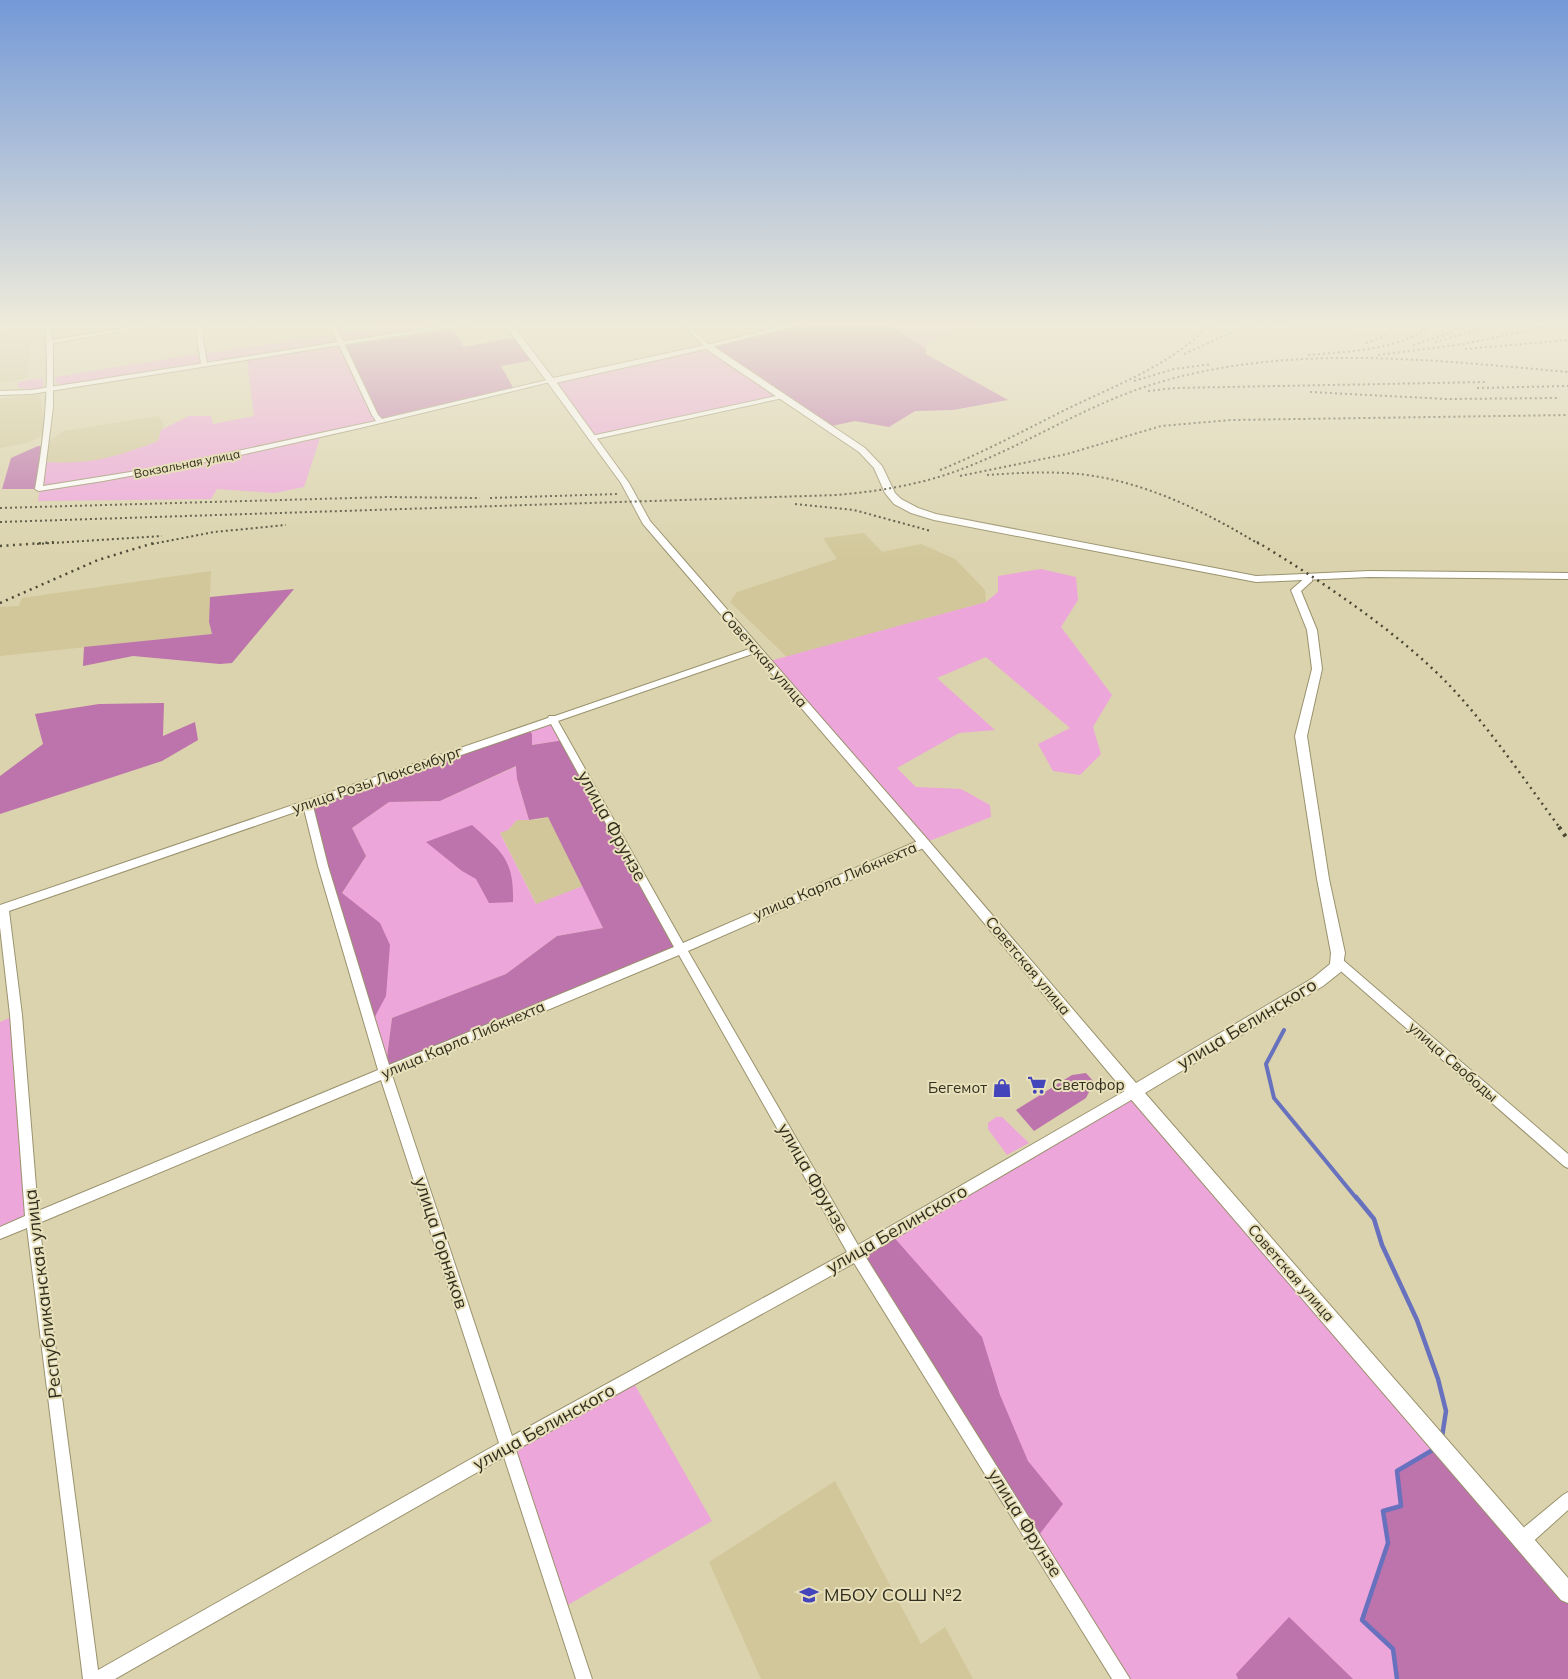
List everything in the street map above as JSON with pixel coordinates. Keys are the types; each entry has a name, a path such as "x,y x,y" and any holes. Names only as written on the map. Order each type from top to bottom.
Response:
{"main road":[{"path":"789,402 862,450 874,460 890,494 896,500 926,513 962,523 1068,542 1230,576 1256,579 1310,579 1377,574 1568,576"}],"street":[{"name":"Вокзальная улица","path":"51,402 47,446 39,489 99,481 222,457 457,402"},
{"path":"369,402 379,420"},
{"name":"Советская улица","path":"566,402 625,482 646,522 924,843 1134,1092 1568,1593"},
{"path":"591,438 756,402"},
{"path":"1310,579 1302,583 1296,590 1312,630 1317,669 1301,736 1323,878 1339,963"},
{"name":"улица Розы Люксембург","path":"2,909 552,718 755,650"},
{"name":"улица Фрунзе","path":"552,718 680,949 856,1254 1122,1679"},
{"name":"улица Горняков","path":"308,804 323,866 385,1073 584,1679"},
{"name":"улица Карла Либкнехта","path":"0,1233 680,949 924,843"},
{"name":"Республиканская улица","path":"2,909 16,1015 32,1219 91,1679"},
{"name":"улица Белинского","path":"99,1679 508,1446 856,1254 1318,982 1337,967 1339,963"},
{"name":"улица Свободы","path":"1339,963 1568,1162"},
{"path":"1522,1540 1568,1500"}],"shaded area":[{"path":"0,402 41,402 45,430 38,438 27,443 0,448"},
{"path":"252,402 369,402 379,420 321,435 304,487 275,493 217,489 211,499 38,501 44,462 89,461 129,451 158,441 161,430 189,416 211,416 213,424 254,416"},
{"path":"370,402 456,402 379,420"},
{"path":"566,402 756,402 591,438"},
{"path":"790,402 995,402 953,410 915,411 889,427 855,421 827,427"},
{"path":"159,416 164,425 158,441 113,458 72,464 44,462 46,444 63,431"},
{"path":"38,446 47,446 39,489 2,489 11,458"},
{"path":"864,533 882,552 921,544 955,559 985,590 986,602 787,657 730,602 737,592 837,559 823,538"},
{"path":"1041,569 1076,577 1078,600 1061,627 1112,695 1093,727 1101,754 1080,775 1053,771 1038,744 1070,728 986,657 937,678 995,730 959,733 897,768 916,787 961,789 990,805 991,817 924,843 766,662 986,602 998,592 998,576"},
{"path":"211,571 209,622 212,634 0,656 0,607 19,606 22,598"},
{"path":"294,589 232,663 220,664 133,656 83,666 84,647 212,634 209,622 210,597"},
{"path":"164,703 163,736 195,722 198,740 162,761 0,814 0,776 43,744 35,714 99,704"},
{"path":"552,718 564,740 531,745 526,727"},
{"path":"526,727 532,734 532,745 564,740 681,949 385,1073 392,1018 506,974 557,936 603,928 548,817 529,820 517,779 516,766 440,801 389,802 352,828 366,856 342,893 380,923 390,945 386,996 371,1024 308,804"},
{"path":"517,766 517,779 529,820 517,820 508,830 500,833 536,904 583,886 603,928 557,936 506,974 392,1018 385,1073 342,893 366,856 352,828 389,802 440,801"},
{"path":"548,817 583,886 537,905 500,832 508,830 517,820 536,820"},
{"path":"472,825 491,842 504,858 511,876 513,902 489,903 476,879 462,871 426,842"},
{"path":"16,1015 32,1219 0,1233 0,1022"},
{"path":"1086,1073 1094,1082 1086,1098 1034,1131 1016,1110 1072,1075"},
{"path":"1134,1092 1440,1445 1401,1506 1383,1511 1388,1543 1376,1580 1393,1649 1397,1679 1122,1679 856,1254"},
{"path":"996,1117 1002,1117 1029,1143 1007,1155 988,1129 988,1123"},
{"path":"891,1234 982,1337 1000,1395 1028,1461 1063,1504 1035,1540 856,1254"},
{"path":"631,1378 712,1521 561,1609 508,1446"},
{"path":"1440,1445 1568,1593 1568,1679 1397,1679 1393,1649 1362,1620 1388,1543 1383,1511 1401,1506 1397,1471"},
{"name":"МБОУ СОШ №2","path":"835,1481 921,1644 945,1627 973,1679 761,1679 709,1562"},
{"path":"1289,1617 1353,1679 1238,1679 1236,1674"}],"waterway":[{"path":"1284,1030 1266,1064 1274,1098 1357,1199"},
{"path":"1356,1197 1374,1219 1382,1245 1417,1320 1438,1379 1446,1411 1442,1437"},
{"path":"1397,1679 1393,1649 1362,1620 1388,1543 1383,1511 1401,1506 1397,1471 1436,1448"}],"railway":[{"path":"940,470 1081,402"},
{"path":"0,522 837,495 903,486 951,473 991,457 1105,402"},
{"path":"960,476 1067,454 1161,426 1231,420 1568,415"},
{"path":"987,475 1067,473 1127,483 1195,509 1259,544"},
{"path":"490,498 617,494"},
{"path":"0,508 387,497 480,498"},
{"path":"795,504 854,510 931,531"},
{"path":"152,544 214,532 286,525"},
{"path":"37,544 162,536"},
{"path":"0,546 57,542"},
{"path":"0,603 98,560 157,542"},
{"path":"1257,542 1307,573 1359,609 1431,667 1480,721 1560,828"},
{"path":"1559,827 1568,840"}],"place":[{"name":"Светофор","path":"1037,1085"},
{"name":"Бегемот","path":"1002,1088"},
{"name":"МБОУ СОШ №2","path":"809,1595"}]}
